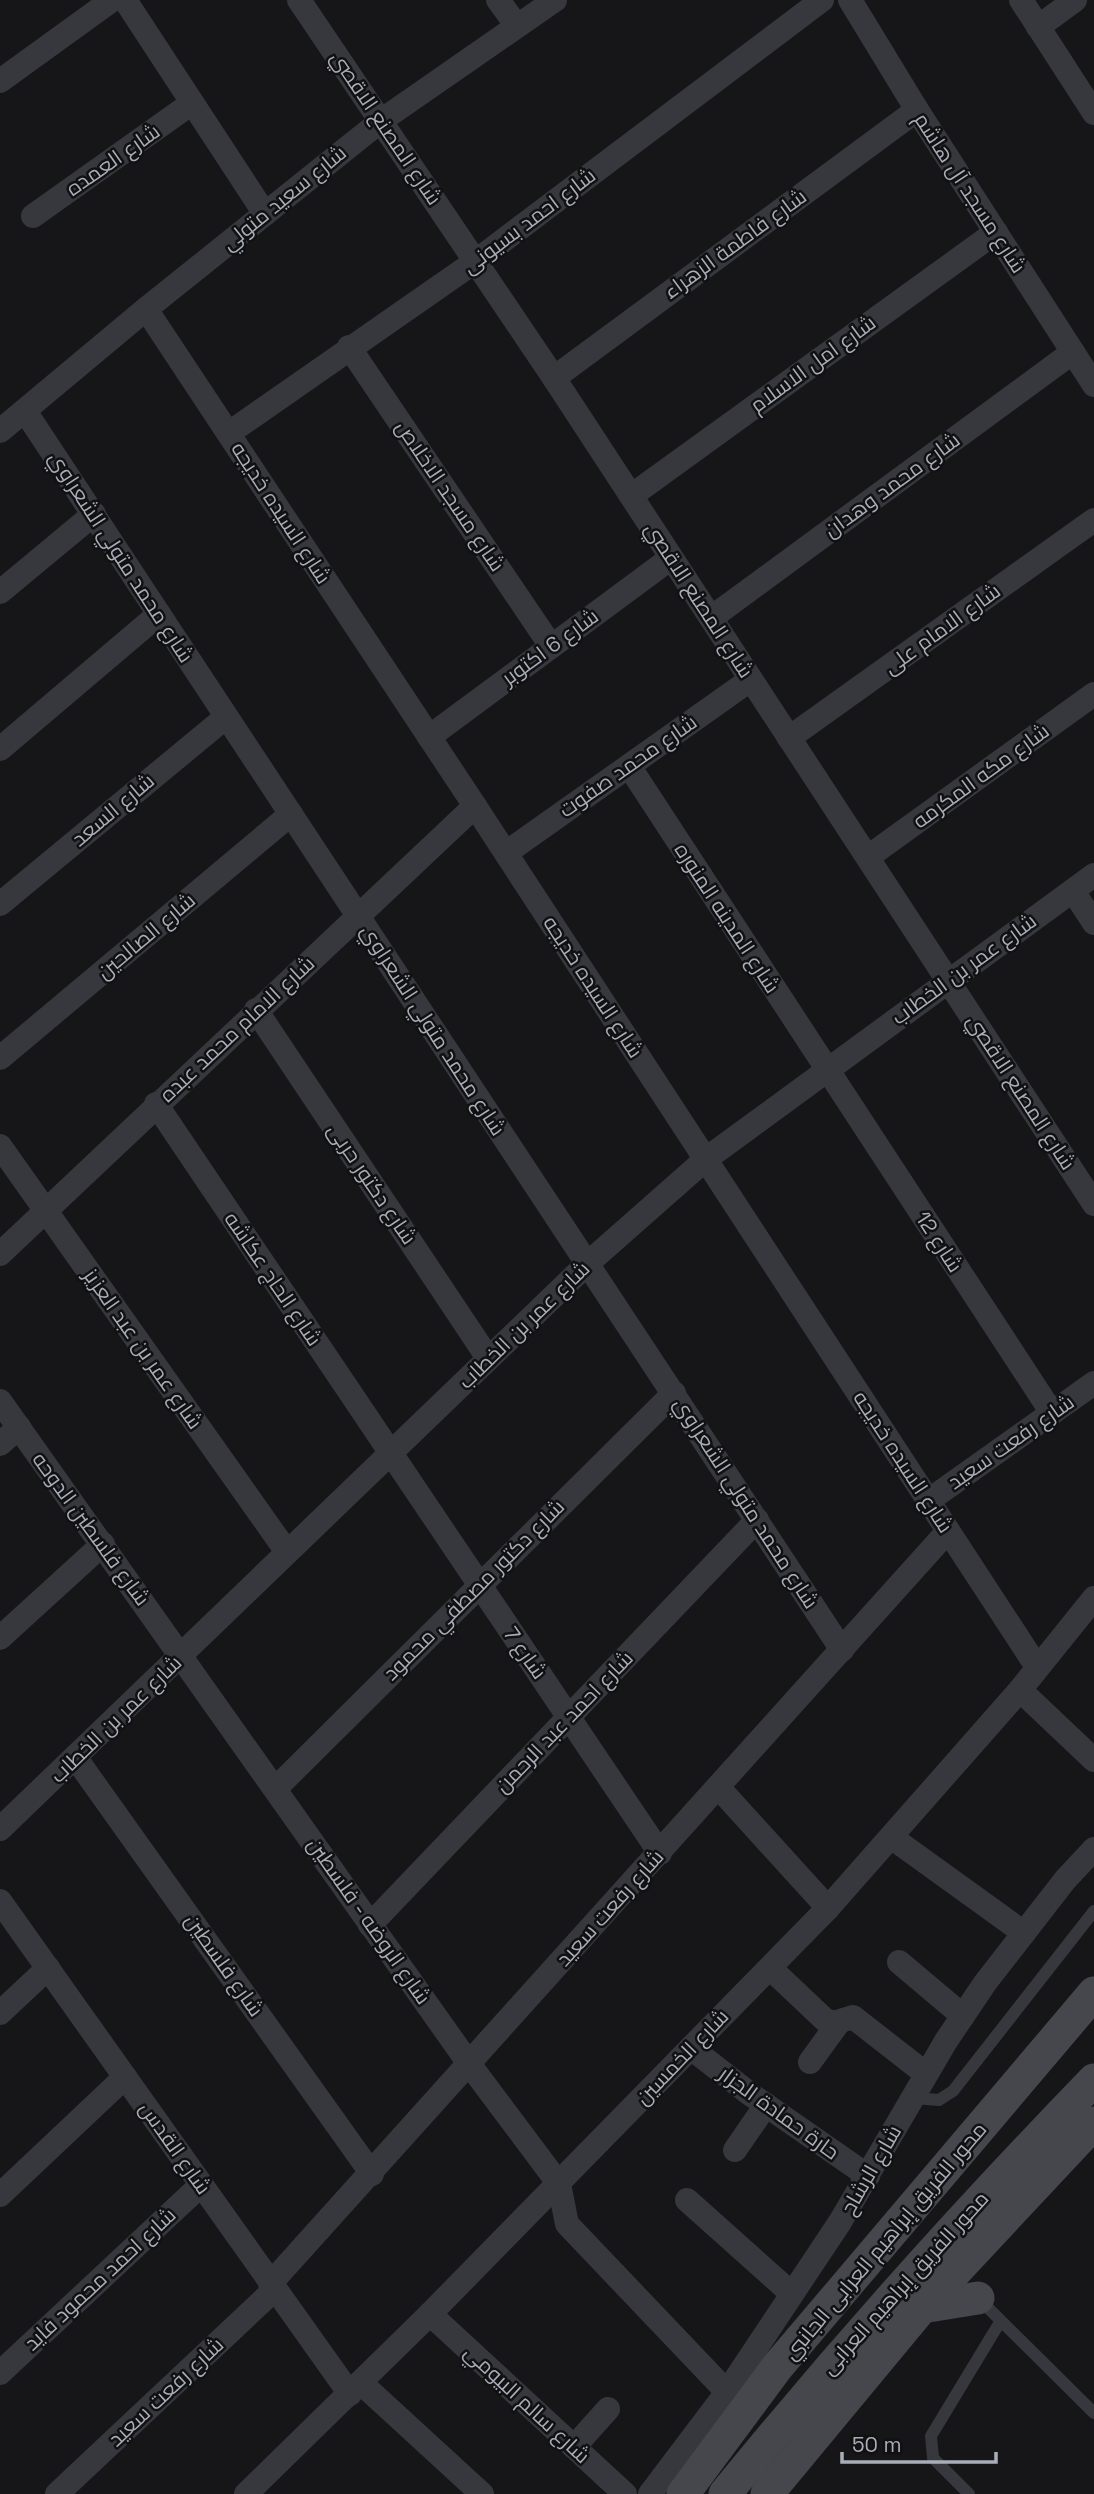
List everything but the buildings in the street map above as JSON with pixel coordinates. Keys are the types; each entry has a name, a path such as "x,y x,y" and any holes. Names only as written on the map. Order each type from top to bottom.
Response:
{"main road":[{"name":"محور الفريق إبراهيم العرابى الجانبي","path":"682,2494 778,2367 1094,1993"},
{"name":"محور الفريق إبراهيم العرابى","path":"725,2494 835,2359 972,2206 1094,2080"},
{"name":"محور الفريق إبراهيم العرابى","path":"767,2494 922,2307 1094,2123"},
{"path":"922,2307 978,2298"}],"street":[{"path":"0,81 113,0"},
{"path":"125,0 265,214"},
{"name":"شارع المصنع الاقصي","path":"299,0 554,378 1094,1204"},
{"path":"498,0 517,26"},
{"name":"شارع سعيد متولي","path":"0,431 146,309 382,120 555,0"},
{"name":"شارع احمد بسيونى","path":"229,433 476,261 822,0"},
{"name":"شارع مسجد آل هاشم","path":"850,0 917,110 1094,384"},
{"path":"1021,0 1094,113"},
{"path":"1038,27 1075,0"},
{"name":"شارع العمده","path":"33,216 192,103"},
{"name":"شارع فاطمة الزهراء","path":"554,378 917,110"},
{"name":"شارع امل الاسلام","path":"631,496 996,232"},
{"name":"شارع السيده خديجه","path":"146,309 506,853 1037,1667"},
{"name":"شارع مسجد الاخلاص","path":"349,347 551,646"},
{"name":"شارع محمد وهدان","path":"711,618 1073,352"},
{"name":"شارع محمد متولي الشعراوي","path":"25,411 842,1650"},
{"path":"0,592 94,514"},
{"name":"شارع الامام على","path":"789,738 1094,520"},
{"name":"شارع 6 اكتوبر","path":"429,737 671,558"},
{"path":"0,750 159,614"},
{"name":"شارع محمد صفوت","path":"506,853 750,680"},
{"name":"شارع مكه المكرمه","path":"868,857 1094,694"},
{"name":"شارع السعد","path":"0,904 226,717"},
{"name":"شارع المدينه المنوره","path":"629,766 826,1070"},
{"name":"شارع الامام محمد عبده","path":"0,1254 475,806"},
{"name":"شارع الصالحين","path":"0,1058 291,814"},
{"name":"شارع عمر بن الخطاب","path":"0,1829 587,1264 706,1159 1094,875"},
{"path":"1073,891 1094,923"},
{"name":"شارع دكتور حربى","path":"256,1010 488,1358"},
{"name":"شارع 12","path":"826,1070 1052,1413"},
{"name":"شارع الحاج عكاشه","path":"156,1104 390,1453"},
{"name":"شارع عمر بن عبد العزيز","path":"0,1146 287,1552"},
{"name":"شارع رفعت سعيد","path":"928,1501 1094,1384"},
{"name":"شارع دكتور مصطفي محمود","path":"276,1788 477,1585 674,1393"},
{"name":"شارع فلسطين الدوحه","path":"0,1401 182,1656"},
{"path":"0,1444 19,1427"},
{"name":"شارع 7","path":"390,1453 660,1853"},
{"name":"شارع احمد عبد الرحمن","path":"370,1925 757,1520"},
{"name":"شارع رفعت سعيد","path":"57,2494 272,2287 948,1531"},
{"path":"0,1638 103,1544"},
{"name":"شارع الخمسين","path":"261,2489 355,2389 828,1908 1020,1690 1094,1598"},
{"name":"شارع الروضه - فلسطين","path":"182,1656 370,1925 559,2184"},
{"path":"1020,1690 1091,1749"},
{"name":"شارع فلسطين","path":"75,1757 372,2174"},
{"path":"719,1787 828,1908"},
{"path":"891,1837 1024,1933"},
{"name":"شارع الرشاح","path":"650,2494 727,2392 868,2176 926,2074 963,2016 1024,1933 1094,1849"},
{"name":"شارع القدس","path":"0,1901 272,2287 355,2389 482,2494"},
{"path":"899,1962 963,2016"},
{"path":"0,2013 48,1968"},
{"path":"770,1968 825,2020 839,2022 853,2017 926,2074"},
{"path":"810,2062 839,2022"},
{"name":"حارة حمادة الجزار","path":"691,2048 766,2105 868,2176"},
{"path":"0,2195 125,2077"},
{"path":"735,2150 766,2105"},
{"path":"559,2184 563,2193 563,2214 574,2233 727,2392"},
{"name":"شارع احمد محمود فايد","path":"0,2373 201,2185"},
{"path":"687,2200 791,2293"},
{"name":"شارع سالم البيومي","path":"430,2314 625,2494"},
{"path":"574,2447 608,2409"}],"lane":[{"path":"913,2098 939,2100 953,2091 1094,1911"},
{"path":"978,2298 1094,2413"},
{"path":"969,2494 933,2458 931,2435 1000,2322"}]}
